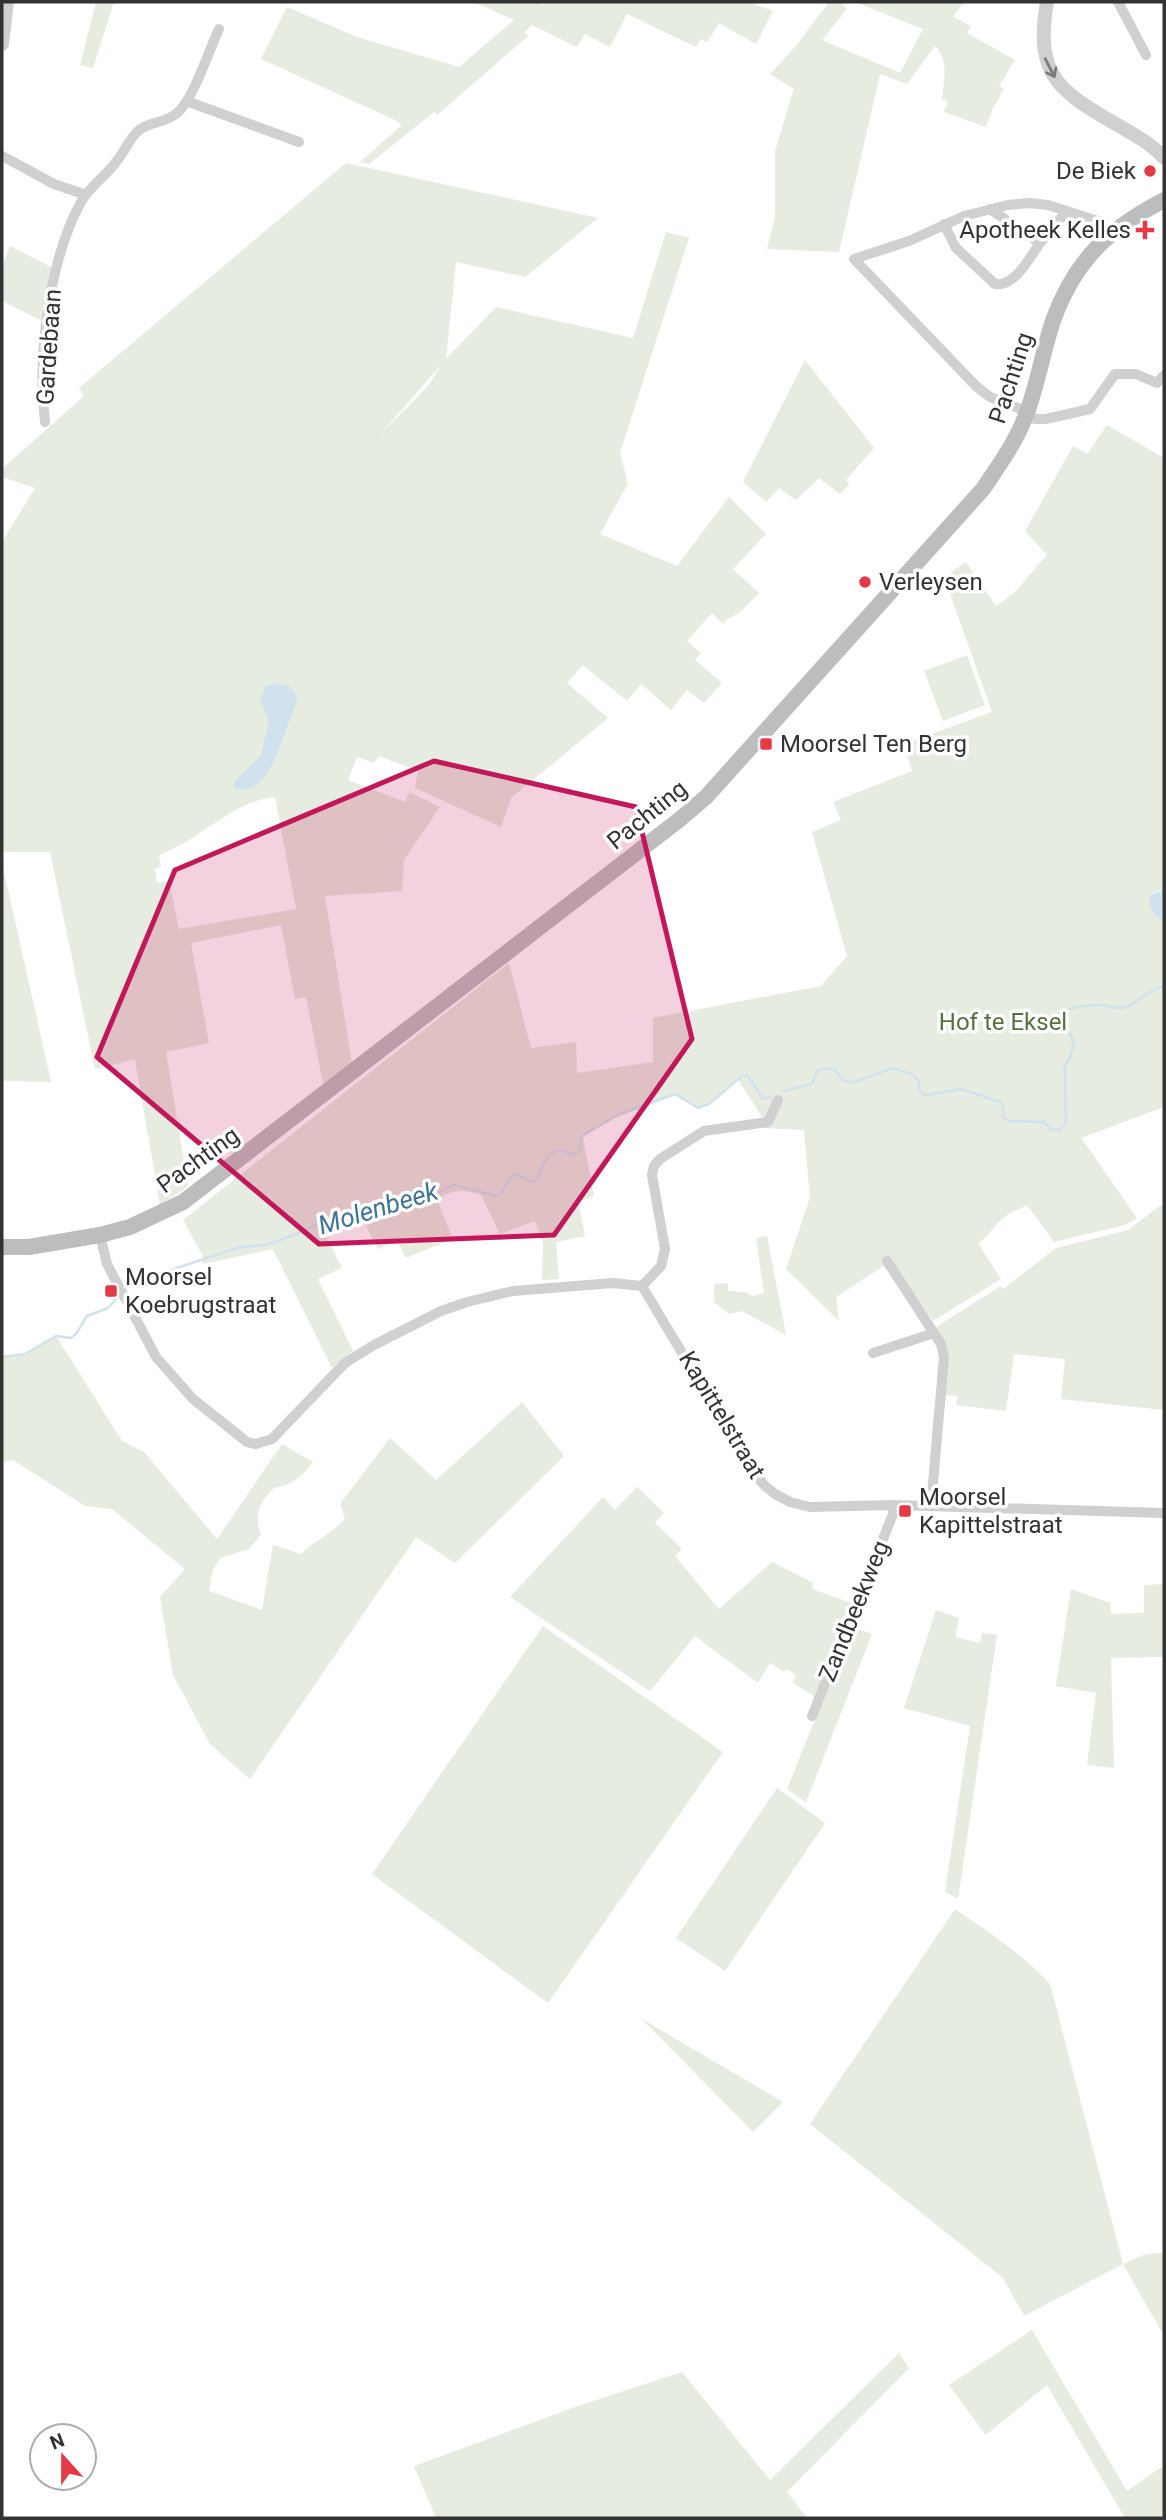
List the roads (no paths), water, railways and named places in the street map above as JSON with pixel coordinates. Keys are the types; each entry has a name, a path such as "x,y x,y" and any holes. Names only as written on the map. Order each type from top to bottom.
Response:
{"main road":[{"name":"Pachting","path":"2,1247 29,1247 100,1235 131,1227 183,1202 380,1053 706,797 983,489 1015,440 1027,414 1054,318 1089,255 1111,232 1164,200"}],"street":[{"path":"2,44 7,2"},
{"path":"1047,2 1042,40 1044,55 1062,87 1093,111 1142,139 1161,154"},
{"path":"1118,2 1146,55"},
{"path":"219,29 188,102 299,142"},
{"name":"Gardebaan","path":"45,422 44,345 49,299 81,202 118,160 139,130 169,120 188,102"},
{"path":"2,156 54,184 86,195"},
{"path":"1111,232 1101,222 1048,205 1029,203 964,216 909,241 853,259 976,386 990,397 1018,408 1035,419 1090,410 1115,374 1136,374 1157,383 1164,375"},
{"path":"990,209 1040,243"},
{"path":"944,224 956,248 995,284 1001,285 1010,281 1021,269 1066,212"},
{"path":"100,1235 107,1264 156,1357 193,1399 247,1442 256,1444 272,1440 345,1363 374,1345 442,1311 513,1291 613,1283 642,1286 661,1266 665,1249 652,1175 654,1166 660,1159 704,1131 768,1122 778,1100"},
{"path":"887,1261 941,1343 944,1357 931,1506"},
{"name":"Kapittelstraat","path":"642,1286 763,1484 790,1502 810,1507 894,1505 1164,1513"},
{"path":"873,1353 934,1333"},
{"name":"Zandbeekweg","path":"812,1716 893,1514 894,1505"}],"water":[{"path":"274,683 289,686 297,696 295,708 276,757 263,778 247,789 236,789 233,786 236,780 261,755 269,721 260,700 265,687"},
{"path":"1164,890 1164,919 1160,920 1150,908 1149,895"}],"waterway":[{"name":"Molenbeek","path":"784,1091 812,1084 817,1071 824,1068 834,1069 843,1080 852,1083 893,1068 911,1074 918,1080 920,1091 925,1095 961,1089 1000,1102 1003,1105 1003,1117 1009,1121 1044,1122 1052,1130 1059,1130 1066,1123 1065,1066 1074,1044 1071,1035 1058,1023 1056,1015 1088,1006 1122,1008 1164,986"},
{"name":"Molenbeek","path":"126,1285 240,1247 281,1240 336,1217 351,1217 428,1198 454,1185 497,1196 515,1174 532,1182 538,1179 544,1162 550,1155 560,1151 575,1154 580,1151 581,1138 585,1134 618,1115 675,1094 698,1108 709,1104 743,1075 747,1075 763,1099 771,1097"},
{"name":"Molenbeek","path":"2,1357 25,1354 56,1336 71,1338 87,1316 108,1308 116,1299"}],"place":[{"name":"De Biek","path":"1150,171"},
{"name":"Apotheek Kelles","path":"1145,230"},
{"name":"Verleysen","path":"865,582"},
{"name":"Moorsel Ten Berg","path":"766,744"},
{"name":"Moorsel Koebrugstraat","path":"111,1291"},
{"name":"Moorsel Kapittelstraat","path":"905,1511"}],"park label":[{"name":"Hof te Eksel","path":"1003,1022"}]}
